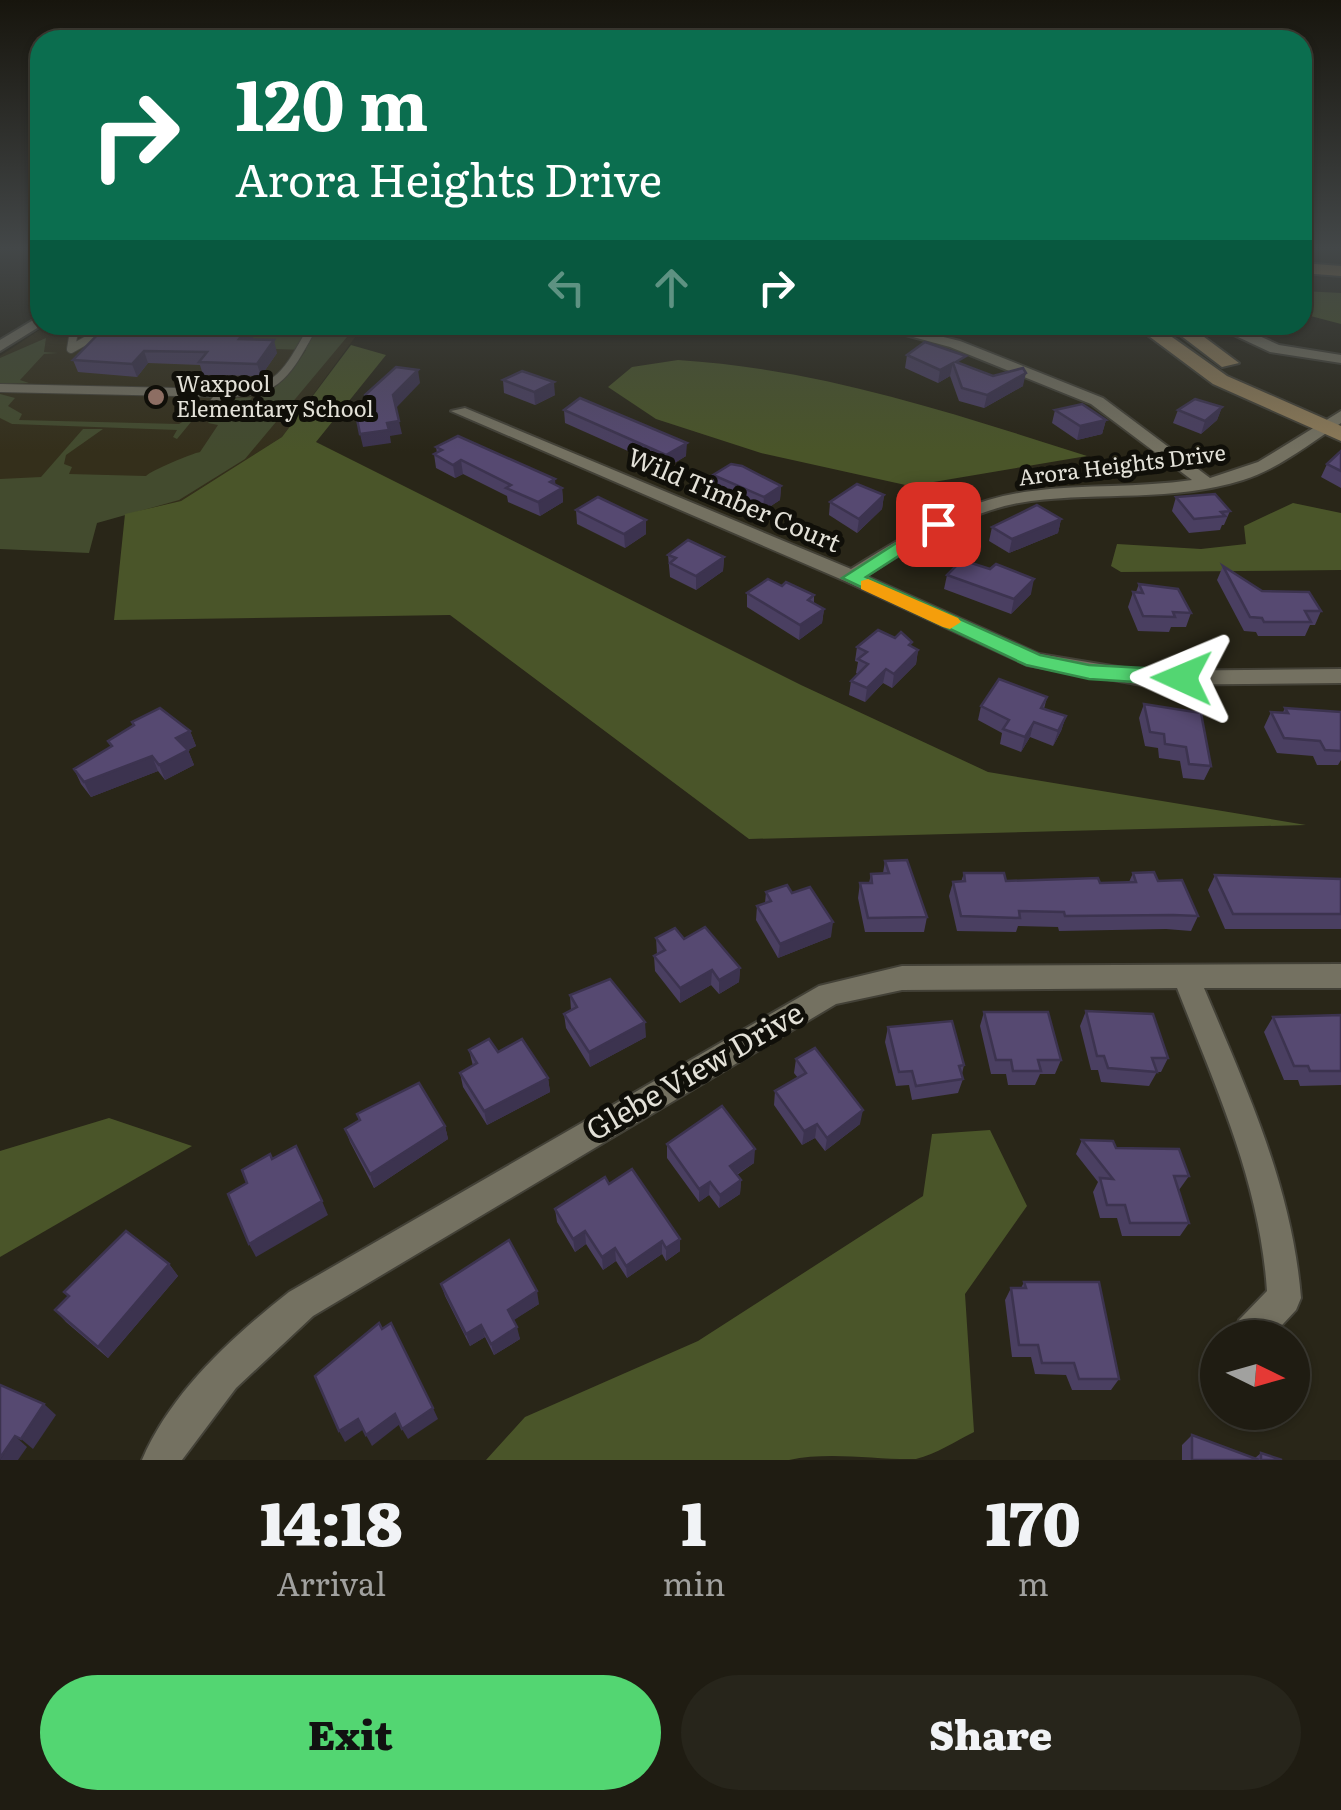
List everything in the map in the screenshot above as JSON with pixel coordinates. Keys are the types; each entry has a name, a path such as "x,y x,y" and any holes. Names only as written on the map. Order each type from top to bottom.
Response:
{"street":[{"path":"0,347 30,327"},
{"path":"918,335 955,344 1097,402 1204,481"},
{"path":"1157,335 1220,380 1336,423"},
{"path":"1190,335 1235,366 1336,423"},
{"path":"1244,335 1275,349 1341,360"},
{"name":"Wild Timber Court","path":"459,412 852,578 1034,660 1142,678 1341,676"},
{"name":"Arora Heights Drive","path":"852,578 920,533 957,515 1028,496 1204,481 1264,466 1336,423"},
{"path":"1186,976 1274,1207 1283,1252 1284,1298 1263,1320"},
{"name":"Glebe View Drive","path":"161,1460 218,1376 256,1339 302,1304 829,994 902,978 1341,976"}],"lane":[{"path":"74,335 72,350 97,335"},
{"path":"0,388 258,394 274,388 308,335"},
{"path":"204,416 221,394"}],"shaded area":[{"name":"Waxpool Elementary School","path":"32,335 357,335 282,437 181,501 124,514 0,532 0,356"}],"green space":[{"path":"1312,315 1341,315 1341,324 1312,316"},
{"path":"255,335 349,335 245,459 179,500 97,523 89,553 0,549 0,479 41,477 83,429 103,429 66,455 64,464 72,467 69,474 146,476 200,452 218,425 208,423 225,399 252,397 250,401 268,392 288,375 306,350 245,348"},
{"path":"46,338 44,352 58,353 44,354 20,380 29,383 0,384 0,358"},
{"path":"351,345 386,355 316,442 801,685 988,772 1306,825 749,839 450,615 114,620 125,514 181,501 282,437"},
{"path":"678,360 835,383 936,409 1087,456 910,486 761,453 656,419 608,387 632,367"},
{"path":"0,394 15,398 8,406 22,414 19,420 179,424 189,418 191,422 177,439 173,437 177,430 12,424 0,418"},
{"path":"1293,503 1341,513 1341,570 1121,572 1111,566 1117,544 1201,549 1246,544 1244,526"},
{"path":"109,1118 192,1146 0,1257 0,1151"},
{"path":"990,1130 1027,1206 965,1294 974,1432 916,1459 837,1456 789,1460 486,1460 525,1417 698,1341 923,1196 932,1134"}],"building":[{"path":"97,335 242,335 239,339 274,340 257,364 199,362 207,352 144,351 132,364 73,360"},
{"path":"925,342 966,356 956,362 993,376 1023,368 1026,373 987,395 962,388 953,363 940,370 907,355"},
{"path":"396,367 418,370 393,395 399,421 387,423 389,430 360,434 356,414 367,412 365,395"},
{"path":"522,371 554,382 534,392 503,380"},
{"path":"580,398 687,443 666,455 564,410"},
{"path":"1195,399 1222,407 1205,421 1178,410"},
{"path":"1082,404 1106,420 1080,426 1055,410"},
{"path":"458,436 555,479 550,482 562,488 538,502 506,488 511,485 461,460 453,465 434,454 442,450 436,447"},
{"path":"1341,451 1341,471 1327,464"},
{"path":"731,464 781,486 764,497 713,475"},
{"path":"857,484 884,495 859,519 830,502"},
{"path":"1215,494 1230,511 1221,512 1225,516 1194,519 1176,497"},
{"path":"598,497 646,520 624,534 576,510"},
{"path":"1037,505 1061,519 1012,539 992,527"},
{"path":"688,540 724,557 696,576 670,563 676,558 668,555"},
{"path":"962,560 990,569 996,564 1034,579 1014,599 947,575"},
{"path":"1223,566 1262,591 1309,592 1321,611 1305,611 1311,622 1264,622 1262,618 1250,617"},
{"path":"768,579 782,586 786,582 814,595 808,600 824,609 800,625 747,593"},
{"path":"1139,584 1178,589 1191,613 1143,616 1133,592 1143,593"},
{"path":"878,630 895,638 901,632 912,642 909,645 918,650 894,674 886,669 867,688 851,681 868,664 858,659 867,652 857,647"},
{"path":"999,679 1047,697 1041,708 1066,716 1058,731 1034,722 1025,737 1003,729 1009,720 981,706"},
{"path":"1144,704 1201,713 1211,766 1189,764 1186,747 1165,744 1164,734 1150,732"},
{"path":"160,708 190,731 176,738 188,750 159,765 152,756 84,782 74,769 112,746 108,741 134,725 132,722"},
{"path":"1285,708 1341,712 1341,751 1325,750 1320,741 1284,738 1271,712 1288,713"},
{"path":"907,860 927,917 868,918 860,883 872,883 871,874 889,873 885,861"},
{"path":"1154,872 1158,881 1182,880 1198,916 1065,916 1064,912 1019,911 1020,918 961,916 953,882 965,881 964,873 1004,873 1006,881 1098,878 1100,883 1136,882 1133,873"},
{"path":"1215,875 1341,879 1341,914 1233,914"},
{"path":"787,885 792,893 810,887 833,922 780,944 757,906 771,901 766,892"},
{"path":"705,927 740,968 719,980 712,970 680,988 654,956 665,950 656,938 675,928 684,939"},
{"path":"610,979 645,1022 589,1052 564,1014 577,1007 570,995"},
{"path":"1086,1011 1153,1014 1168,1058 1152,1058 1157,1072 1108,1068 1104,1056 1097,1056"},
{"path":"984,1012 1048,1012 1061,1060 1038,1060 1041,1071 1013,1071 1011,1060 996,1060"},
{"path":"1341,1015 1341,1071 1310,1071 1308,1066 1294,1066 1273,1017"},
{"path":"952,1021 964,1065 959,1066 963,1079 916,1086 912,1071 899,1072 888,1027"},
{"path":"489,1039 498,1052 522,1039 548,1078 484,1111 460,1073 477,1063 469,1050"},
{"path":"815,1048 863,1110 827,1138 817,1124 804,1131 775,1091 806,1073 796,1059"},
{"path":"419,1083 445,1126 370,1174 345,1129 360,1120 357,1114"},
{"path":"722,1106 755,1149 730,1166 741,1180 720,1195 710,1182 699,1189 667,1144"},
{"path":"1082,1140 1113,1141 1116,1148 1179,1149 1189,1176 1174,1176 1189,1223 1130,1223 1125,1205 1107,1205 1100,1178 1113,1179"},
{"path":"296,1146 322,1201 249,1244 228,1194 247,1183 242,1170 270,1154 272,1159"},
{"path":"632,1169 680,1239 666,1248 662,1241 626,1266 615,1248 602,1257 585,1231 573,1239 555,1209 605,1177 609,1184"},
{"path":"126,1231 169,1264 98,1347 55,1310 69,1296 64,1292"},
{"path":"509,1240 537,1291 508,1310 517,1327 491,1344 481,1325 466,1334 441,1284"},
{"path":"1024,1282 1099,1282 1119,1379 1079,1379 1074,1363 1042,1363 1038,1345 1019,1345 1011,1288 1026,1288"},
{"path":"379,1323 382,1329 391,1323 433,1408 402,1429 395,1414 366,1435 358,1419 339,1431 315,1376"},
{"path":"0,1385 44,1404 21,1439 15,1436 0,1458"},
{"path":"1192,1435 1259,1460 1192,1460"},
{"path":"1261,1453 1282,1460 1261,1460"}],"slow traffic":[{"path":"868,585 950,622"}],"place":[{"name":"Waxpool Elementary School","path":"156,397"}],"route":[{"path":"938,524 852,578 1034,660 1089,672 1182,678"}]}
